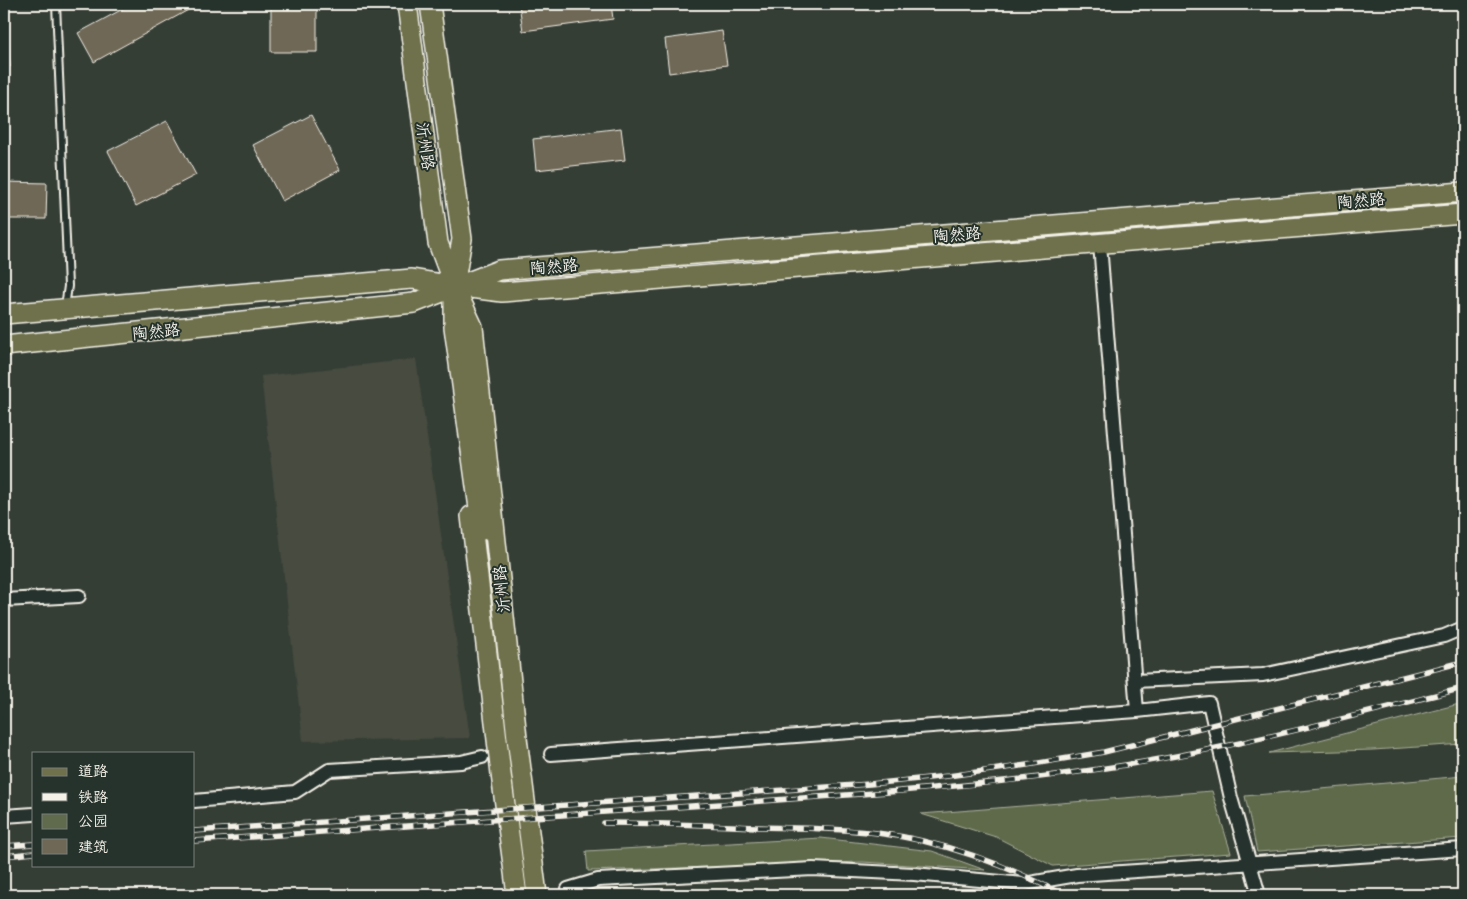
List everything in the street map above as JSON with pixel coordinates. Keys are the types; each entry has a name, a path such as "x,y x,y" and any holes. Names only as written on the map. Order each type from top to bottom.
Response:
{"main road":[{"name":"沂州路","path":"407,4 438,243 454,286"},
{"name":"沂州路","path":"430,4 462,239 454,286 454,327 475,418 537,895"},
{"name":"陶然路","path":"4,346 414,303 499,270 1463,192"},
{"path":"1149,240 1130,229 1195,214"},
{"name":"陶然路","path":"4,314 412,279 502,292 1463,214"},
{"path":"986,254 1069,237 1049,226"},
{"name":"沂州路","path":"475,418 527,895"},
{"path":"475,418 463,445 517,895"},
{"path":"475,418 494,450 550,895"}],"street":[{"path":"1100,244 1137,711"},
{"path":"4,600 79,596"},
{"path":"1135,680 1263,675 1444,636 1463,628"},
{"path":"551,754 1137,711 1209,703 1232,798 1260,895"},
{"path":"195,801 295,792 329,770 461,762 482,756"},
{"path":"4,816 32,814"},
{"path":"568,889 598,880 814,869 914,874 1024,884 1077,875 1463,849"}],"lane":[{"path":"56,4 68,286 65,308"}],"shaded area":[{"path":"416,359 470,738 303,741 261,376"}],"green space":[{"path":"1463,703 1463,744 1373,750 1269,753"},
{"path":"1463,776 1463,838 1257,852 1245,796"},
{"path":"1212,791 1231,853 1053,866 996,837 921,814"},
{"path":"821,838 932,851 985,870 863,862 588,871 586,851"}],"building":[{"path":"132,4 187,4 190,9 94,62 78,33"},
{"path":"271,4 317,4 317,52 271,52"},
{"path":"519,4 611,4 613,19 523,31"},
{"path":"8,31 10,67 4,67 4,32"},
{"path":"722,31 727,65 669,73 665,39"},
{"path":"311,115 340,170 282,201 253,145"},
{"path":"167,121 196,175 136,206 108,151"},
{"path":"621,128 625,160 536,170 533,139"},
{"path":"4,182 47,183 46,219 4,219"}],"railway":[{"path":"195,831 870,784 948,776 1104,752 1463,662"},
{"path":"195,841 889,792 1025,779 1151,761 1241,743 1463,688"},
{"path":"604,823 833,829 901,836 973,855 1042,884 1063,895"},
{"path":"4,846 32,844"},
{"path":"4,856 32,853"}]}
